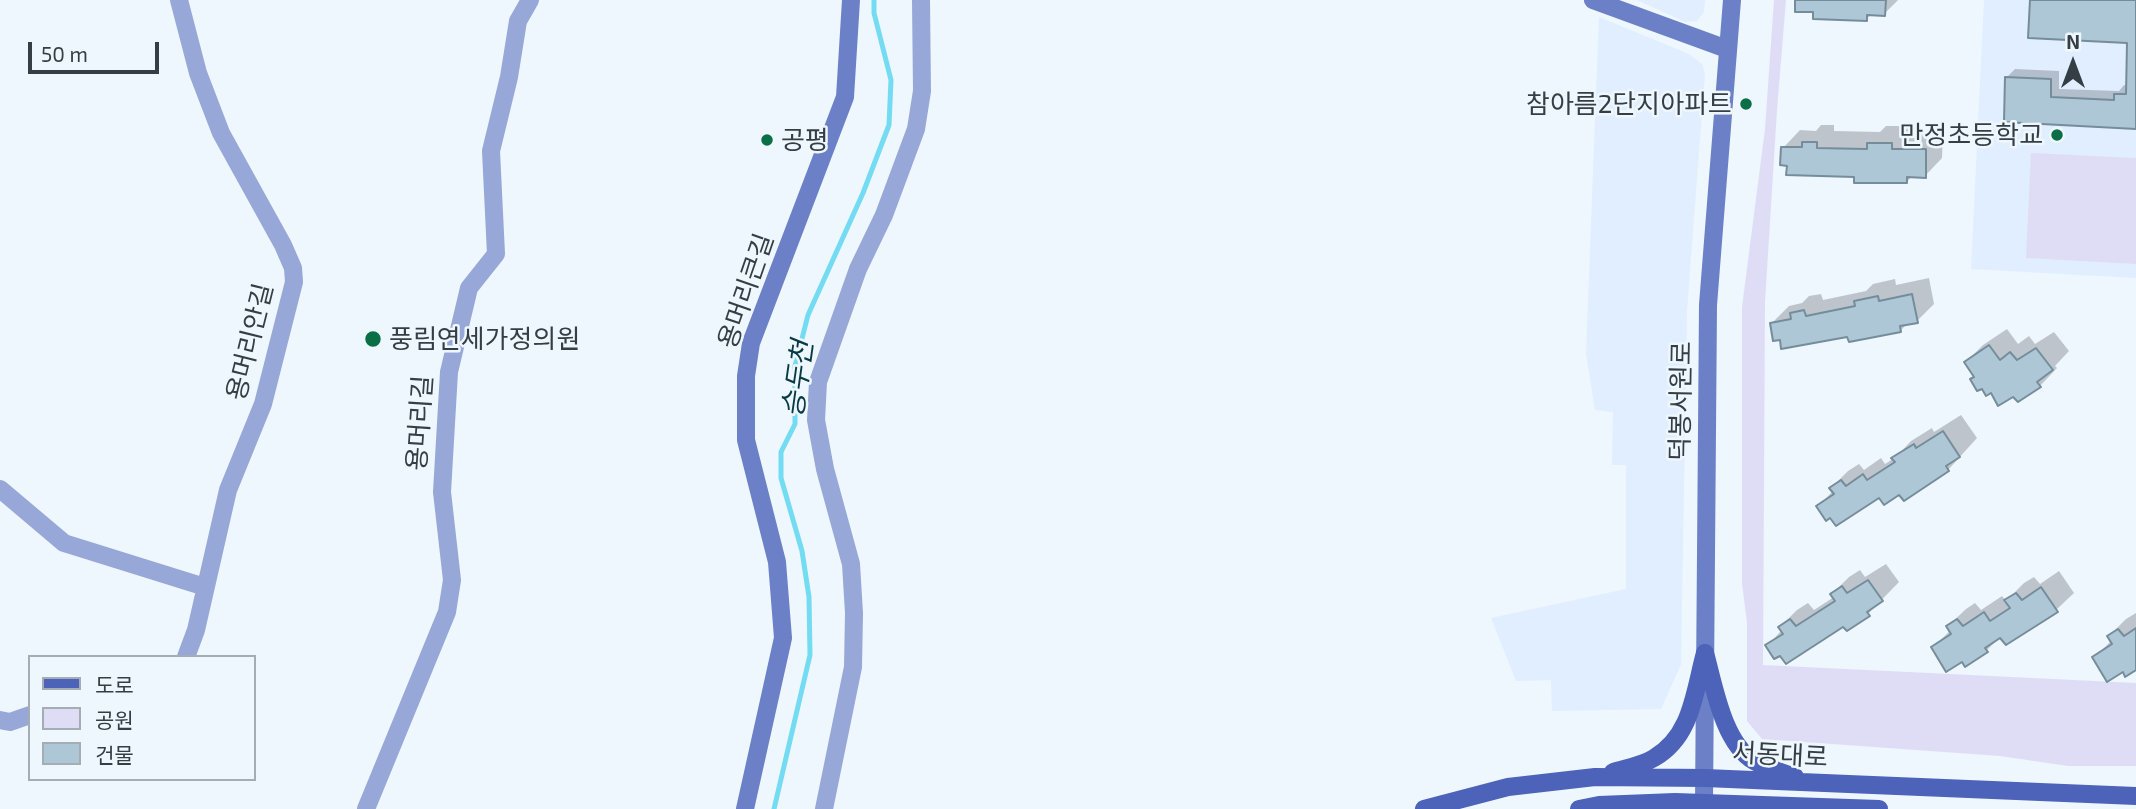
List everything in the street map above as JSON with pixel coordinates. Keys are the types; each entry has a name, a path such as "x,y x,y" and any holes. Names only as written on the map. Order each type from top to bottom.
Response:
{"main road":[{"path":"1595,777 1652,760 1672,745 1685,726 1705,653"},
{"path":"1705,653 1726,725 1739,747 1753,761 1810,783"},
{"name":"서동대로","path":"1424,809 1508,788 1595,777 1705,778 2136,796"},
{"name":"서동대로","path":"1579,809 1600,805 1878,809"}],"street":[{"name":"용머리안길","path":"179,0 198,73 221,133 283,245 293,268 294,282 263,404 228,489 196,630 187,655"},
{"name":"용머리길","path":"366,809 447,611 452,580 442,492 449,372 469,288 496,254 491,151 509,77 518,21 530,0"},
{"name":"용머리큰길","path":"745,809 783,638 777,562 746,440 746,376 751,343 845,97 851,0"},
{"path":"824,809 853,667 854,613 851,564 825,469 816,420 818,382 858,270 884,215 916,129 922,91 921,0"},
{"path":"1593,0 1727,49"},
{"name":"덕봉서원로","path":"1704,806 1708,305 1732,0"},
{"path":"0,489 64,543 205,587"},
{"path":"0,720 10,722 28,716"}],"shaded area":[{"path":"1637,0 1705,0 1704,12 1697,21 1685,22"},
{"name":"만정초등학교","path":"1984,0 2136,0 2136,278 1971,269"},
{"path":"1599,17 1689,54 1702,64 1705,74 1687,310 1681,664 1661,709 1552,711 1551,680 1516,681 1491,618 1626,589 1626,465 1612,465 1613,412 1595,410 1586,354"}],"green space":[{"path":"1774,0 1786,0 1765,302 1763,665 2136,683 2136,766 2068,766 2000,756 1762,739 1747,721 1747,623 1742,583 1742,307 1765,129"},
{"path":"2031,153 2136,158 2136,264 2026,258"}],"building":[{"path":"1795,0 1886,0 1885,16 1867,15 1867,21 1813,19 1813,12 1795,12"},
{"path":"2030,0 2136,0 2136,129 2004,122 2005,77 2051,79 2051,97 2114,100 2114,94 2126,94 2127,43 2028,38"},
{"path":"1802,142 1817,142 1817,148 1867,149 1867,143 1892,143 1892,149 1926,149 1926,178 1907,177 1907,183 1854,183 1854,177 1786,175 1787,166 1780,165 1781,147 1802,147"},
{"path":"1912,294 1918,323 1900,326 1901,332 1849,342 1847,337 1781,349 1780,340 1773,341 1770,323 1791,319 1790,313 1804,310 1806,316 1855,306 1854,301 1878,296 1879,301"},
{"path":"1989,345 2000,360 2010,352 2017,360 2036,348 2053,370 2037,382 2041,387 2018,402 2013,397 1998,406 1991,393 1986,396 1982,389 1977,391 1970,379 1974,377 1964,362"},
{"path":"1943,431 1960,457 1946,466 1949,471 1904,501 1899,495 1884,505 1879,498 1836,526 1830,518 1826,521 1816,506 1834,494 1829,488 1841,480 1846,486 1863,474 1867,480 1895,462 1891,458 1914,444 1916,448"},
{"path":"1868,580 1883,601 1867,612 1870,616 1847,631 1843,627 1786,664 1780,656 1774,659 1765,645 1783,634 1778,627 1790,619 1796,626 1835,601 1830,594 1842,586 1847,593"},
{"path":"2041,587 2058,612 2006,645 2000,638 1985,648 1988,652 1965,667 1962,662 1946,672 1931,647 1951,634 1946,626 1957,619 1963,626 1984,612 1990,621 2010,608 2004,600 2016,593 2022,600"},
{"path":"2136,628 2136,670 2125,677 2123,672 2107,682 2092,657 2112,644 2107,636 2118,629 2124,636"}],"waterway":[{"name":"승두천","path":"774,809 810,655 809,597 802,551 781,478 781,452 795,424 795,366 808,315 863,193 889,125 891,80 874,13 874,0"}],"place":[{"name":"참아름2단지아파트","path":"1746,104"},
{"name":"만정초등학교","path":"2057,135"},
{"name":"공평","path":"767,140"},
{"name":"풍림연세가정의원","path":"373,339"}]}
